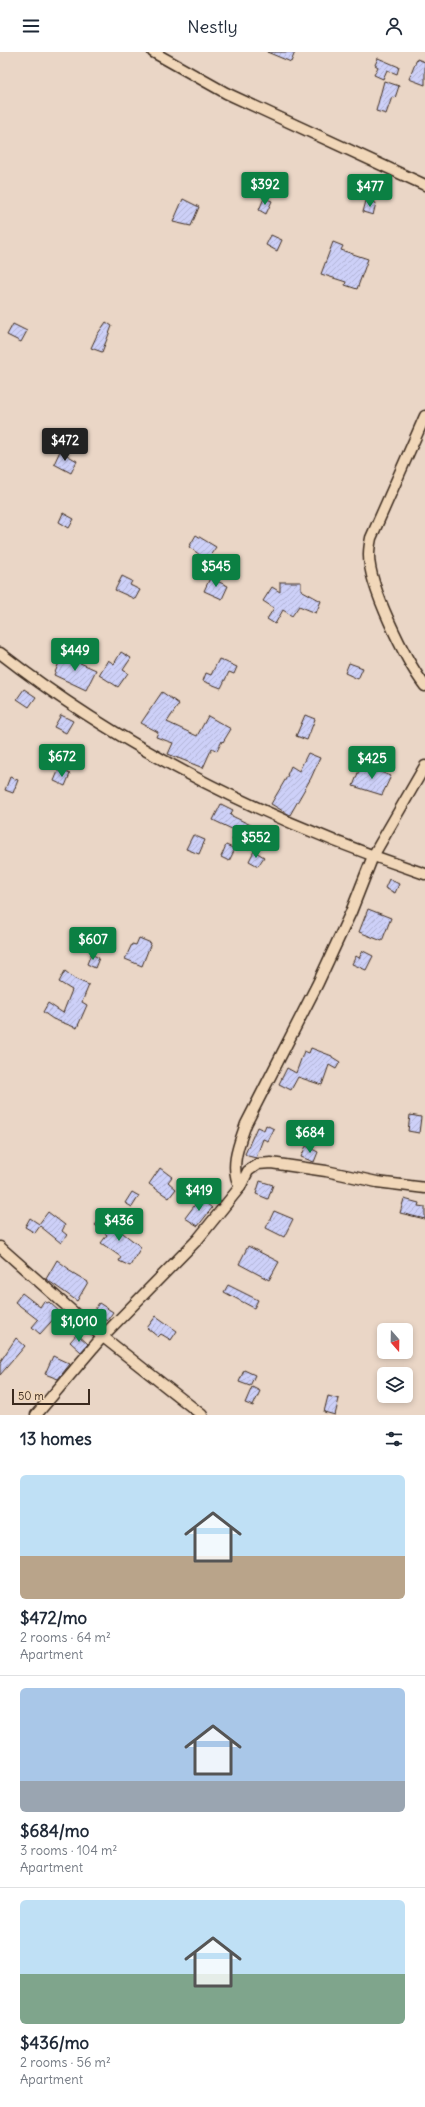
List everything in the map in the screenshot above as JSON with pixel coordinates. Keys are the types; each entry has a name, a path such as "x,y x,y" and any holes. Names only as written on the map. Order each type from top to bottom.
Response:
{"street":[{"path":"153,52 226,93 425,185"},
{"path":"425,416 371,538 368,555 376,586 390,624 425,686"},
{"path":"0,653 28,675 143,750 259,810 373,856 425,874"},
{"path":"240,1187 235,1177 235,1169 238,1146 246,1124 318,983 351,912 373,856 425,766"},
{"path":"36,1415 103,1336 198,1239 240,1187 248,1170 258,1164 271,1163 425,1188"},
{"path":"0,1247 103,1336 202,1415"}],"building":[{"path":"267,52 295,52 291,62"},
{"path":"378,58 399,67 397,74 387,70 383,79 374,75 378,67 375,65"},
{"path":"417,59 425,62 425,85 409,79"},
{"path":"384,81 399,86 395,98 392,97 386,114 376,111"},
{"path":"264,198 272,201 266,214 259,210"},
{"path":"183,199 199,207 191,226 173,222"},
{"path":"366,201 376,203 373,215 363,212"},
{"path":"271,235 282,240 277,251 266,245"},
{"path":"333,242 343,246 341,250 368,259 357,289 345,285 346,282 321,274"},
{"path":"106,322 112,326 102,352 91,348 97,335"},
{"path":"13,324 27,331 21,342 7,335"},
{"path":"60,451 77,461 71,473 54,464"},
{"path":"63,513 74,519 69,528 59,522"},
{"path":"196,535 216,547 207,560 189,547"},
{"path":"122,576 132,581 130,585 140,590 135,599 115,590"},
{"path":"210,578 228,586 222,599 204,591"},
{"path":"280,582 301,582 301,590 321,601 316,613 299,606 292,616 283,610 275,624 267,619 274,608 263,601 272,587 280,592"},
{"path":"121,652 131,658 123,670 128,673 118,687 99,675 108,660 114,664"},
{"path":"62,655 96,670 86,690 54,675"},
{"path":"219,659 237,667 234,674 229,672 221,688 203,681 206,673 211,675"},
{"path":"349,663 363,668 358,679 345,673"},
{"path":"24,689 36,697 29,707 17,699"},
{"path":"162,692 179,704 167,722 197,736 208,716 231,729 217,751 212,748 203,768 168,754 173,743 156,737 158,732 141,723"},
{"path":"61,715 73,721 66,733 54,727"},
{"path":"305,715 315,719 307,740 296,736"},
{"path":"308,753 320,758 311,778 290,815 271,804 288,775 291,766 299,771"},
{"path":"361,765 391,776 382,795 353,786"},
{"path":"59,769 70,774 65,786 54,781"},
{"path":"10,777 18,780 13,793 5,790"},
{"path":"221,804 233,810 230,815 259,829 249,849 232,840 236,831 213,820"},
{"path":"193,835 205,840 199,854 186,849"},
{"path":"226,845 235,849 229,861 221,857"},
{"path":"254,851 264,857 258,866 249,861"},
{"path":"389,879 399,884 395,893 385,888"},
{"path":"368,909 391,918 382,941 359,932"},
{"path":"139,938 151,943 142,966 125,959 132,944 136,945"},
{"path":"363,951 373,956 366,970 352,964 356,956 359,958"},
{"path":"91,954 99,958 95,968 87,964"},
{"path":"65,971 75,979 89,985 82,1002 87,1005 77,1028 53,1019 43,1012 48,1003 63,1013 72,990 59,982"},
{"path":"311,1048 332,1056 340,1062 336,1069 329,1065 322,1085 298,1077 291,1090 279,1084 287,1068 296,1073 304,1051 309,1053"},
{"path":"410,1115 421,1117 419,1133 408,1131"},
{"path":"266,1125 274,1129 268,1141 263,1139 256,1158 248,1156 245,1154 257,1127 264,1130"},
{"path":"306,1146 318,1152 314,1162 301,1157"},
{"path":"160,1168 172,1177 168,1182 176,1189 169,1198 149,1184"},
{"path":"260,1181 273,1185 268,1199 256,1194"},
{"path":"132,1192 139,1196 132,1207 125,1203"},
{"path":"200,1198 212,1208 198,1226 185,1218"},
{"path":"404,1199 419,1203 418,1206 425,1207 425,1219 400,1213"},
{"path":"274,1211 293,1219 284,1237 266,1228"},
{"path":"48,1212 65,1225 62,1231 67,1235 61,1243 40,1226 35,1233 25,1227 30,1218 39,1224"},
{"path":"102,1217 141,1247 130,1266 119,1261 121,1257 101,1243 107,1235 95,1225"},
{"path":"248,1246 279,1262 269,1280 239,1264"},
{"path":"57,1260 69,1269 68,1270 88,1282 77,1301 46,1279"},
{"path":"228,1285 258,1300 254,1308 224,1292"},
{"path":"22,1293 40,1307 44,1301 47,1303 49,1302 60,1312 40,1334 32,1327 38,1320 15,1302"},
{"path":"99,1303 113,1312 107,1321 93,1312"},
{"path":"156,1316 177,1331 171,1340 161,1334 158,1337 147,1328"},
{"path":"77,1334 88,1344 81,1352 70,1342"},
{"path":"16,1338 25,1346 0,1375 0,1362"},
{"path":"53,1356 70,1364 58,1379 45,1374"},
{"path":"244,1370 255,1375 250,1386 239,1382"},
{"path":"252,1387 260,1391 253,1406 245,1403"},
{"path":"328,1396 339,1399 335,1415 324,1412"}]}
